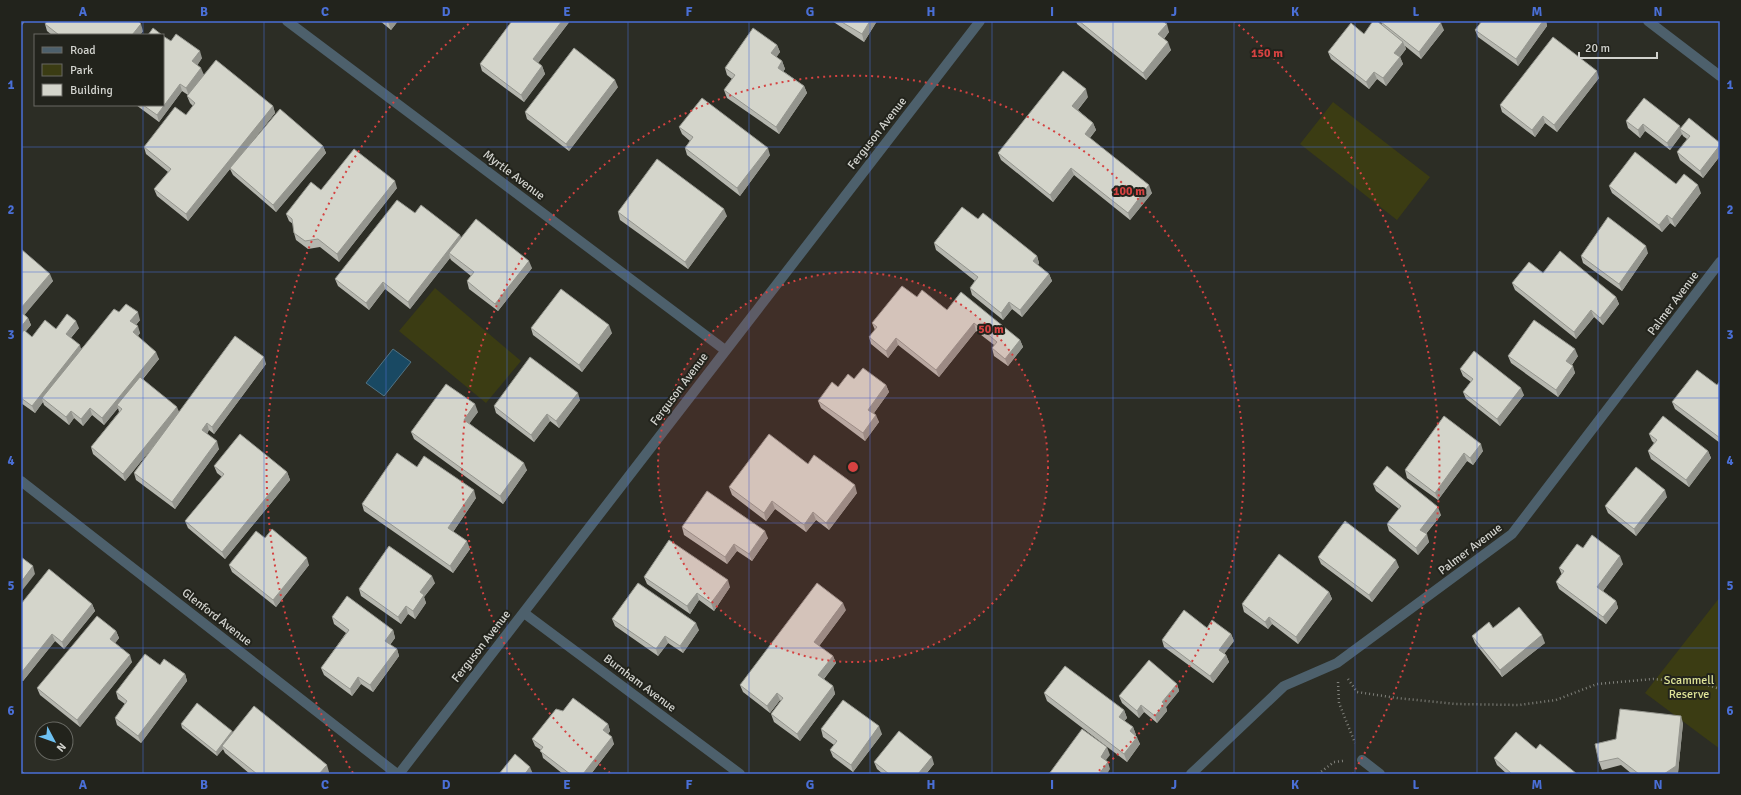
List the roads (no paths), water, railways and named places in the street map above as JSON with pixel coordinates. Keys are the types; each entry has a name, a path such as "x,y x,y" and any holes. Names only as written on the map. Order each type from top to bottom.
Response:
{"street":[{"name":"Myrtle Avenue","path":"287,21 725,350"},
{"name":"Ferguson Avenue","path":"398,774 524,613 725,350 980,21"},
{"path":"1648,21 1720,76"},
{"name":"Palmer Avenue","path":"1191,774 1284,686 1337,663 1512,534 1720,262"},
{"name":"Glenford Avenue","path":"21,481 398,774"},
{"name":"Burnham Avenue","path":"524,613 740,774"},
{"path":"1362,760 1380,774"}],"water":[{"path":"393,349 411,362 384,396 366,383"}],"park label":[{"name":"Scammell Reserve","path":"1689,687"}]}
